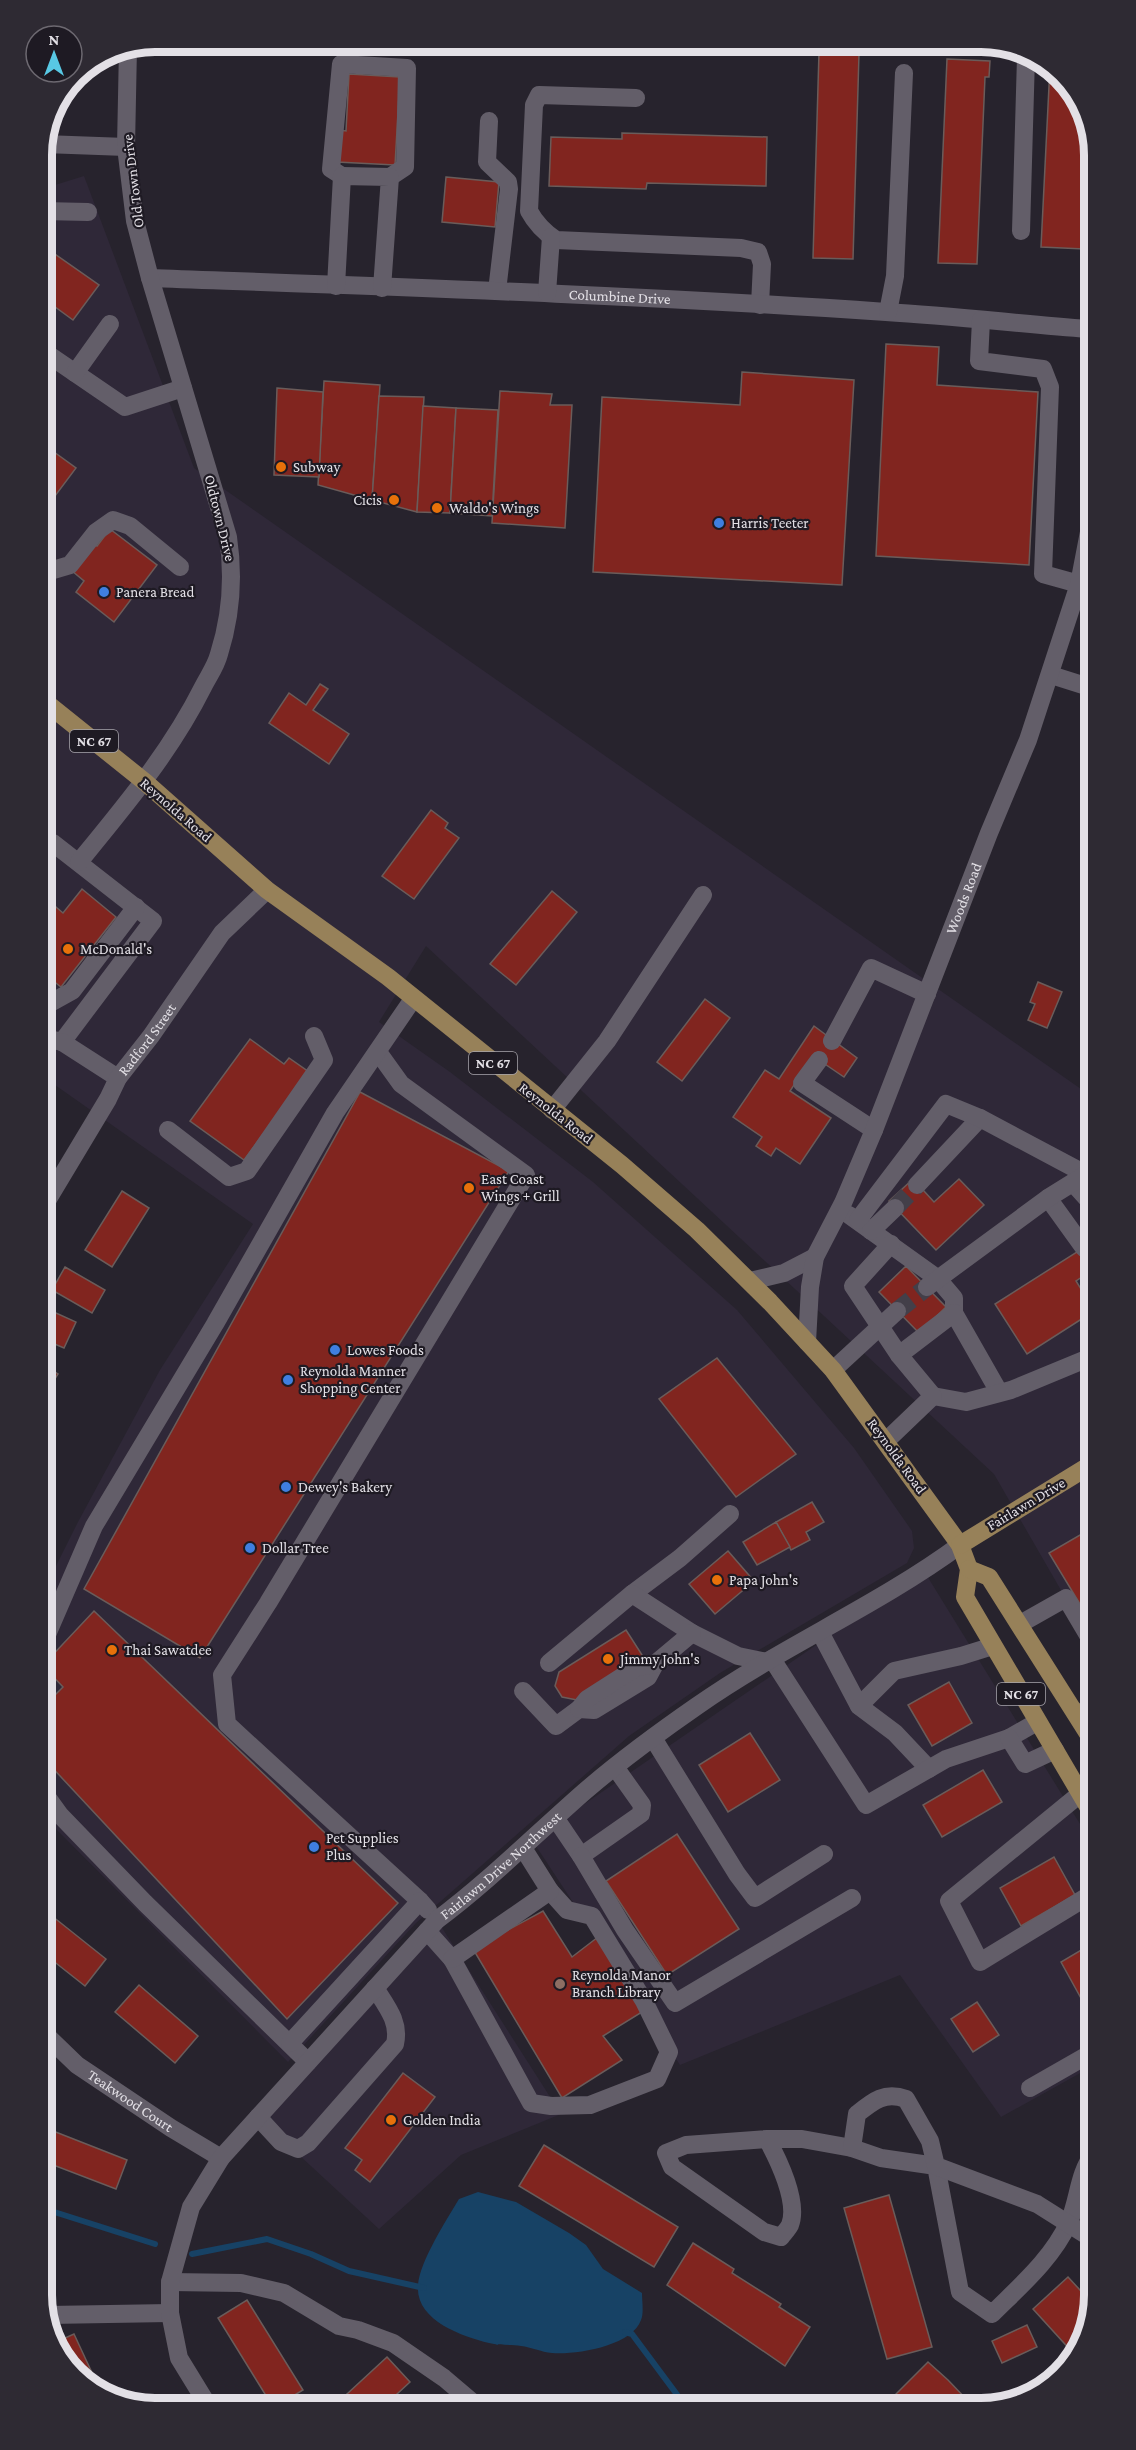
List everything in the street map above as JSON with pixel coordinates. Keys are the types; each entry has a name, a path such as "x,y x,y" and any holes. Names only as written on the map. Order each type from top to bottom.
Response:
{"main road":[{"name":"Reynolda Road","path":"53,708 145,782 267,890 388,977 622,1165 697,1230 750,1281 832,1370 960,1545 969,1569 965,1597 1084,1800"},
{"name":"Fairlawn Drive","path":"960,1545 1084,1469"},
{"name":"NC 67","path":"969,1569 989,1576 1020,1624 1084,1709"}],"street":[{"name":"Old Town Drive","path":"128,56 126,147 135,221 150,278"},
{"path":"1021,231 1026,63"},
{"path":"341,64 407,68 405,167 390,177 342,176 331,169 341,64"},
{"path":"888,312 895,276 904,73"},
{"path":"636,98 539,95 534,105 529,211 534,221 556,240 741,248 758,252 762,264 760,305"},
{"path":"489,121 487,162 508,182 509,189 497,291"},
{"path":"54,144 126,147"},
{"path":"336,286 342,176"},
{"path":"382,288 390,177"},
{"path":"53,211 88,212"},
{"path":"547,293 551,237"},
{"name":"Columbine Drive","path":"150,278 547,293 888,312 1084,329"},
{"name":"Oldtown Drive","path":"80,862 145,782 193,708 219,656 232,594 232,564 228,537 150,278"},
{"path":"981,320 979,361 1043,369 1050,387 1043,574 1079,584"},
{"path":"75,374 110,324"},
{"path":"53,358 125,407 183,388"},
{"path":"53,570 70,564 96,532 114,520 129,526 180,567"},
{"name":"Woods Road","path":"807,1342 814,1257 840,1210 874,1130 989,833 1028,740 1079,584 1084,558"},
{"path":"1051,675 1084,685"},
{"path":"53,843 80,862 153,921 53,1040 118,1078"},
{"name":"Radford Street","path":"53,1192 108,1100 118,1078 151,1036 222,933 267,890"},
{"path":"552,1110 607,1041 703,895"},
{"path":"53,1002 72,991 136,907"},
{"path":"832,1041 871,968 927,994"},
{"path":"52,1622 94,1526 215,1324 335,1113 413,999"},
{"path":"168,1130 229,1178 247,1171 324,1060 314,1036"},
{"path":"378,1052 401,1084 526,1175 268,1603 222,1675 227,1724 420,1901 531,2103 551,2106 590,2105 657,2079 669,2052 644,2001 592,1916 567,1910 550,1891 523,1848"},
{"path":"819,1060 802,1083 874,1130"},
{"path":"864,1225 946,1104 980,1118 1083,1178"},
{"path":"917,1185 980,1118"},
{"path":"932,1283 1048,1198 1083,1178"},
{"path":"1048,1198 1084,1248"},
{"path":"864,1225 895,1208"},
{"path":"840,1210 891,1244 932,1283 954,1299 954,1313 999,1392"},
{"path":"891,1244 853,1286 899,1355 933,1396 966,1402 1084,1360"},
{"path":"750,1281 784,1273 814,1257"},
{"path":"832,1370 897,1311"},
{"path":"899,1355 954,1313"},
{"path":"886,1441 933,1396"},
{"path":"549,1663 632,1593 680,1558 730,1514"},
{"name":"Fairlawn Drive Northwest","path":"170,2309 170,2282 191,2207 221,2158 432,1926 470,1896 615,1767 652,1738 698,1705 770,1660 924,1571 960,1545"},
{"path":"632,1593 692,1633 738,1656 770,1660 866,1805 946,1759 1009,1738 1037,1722"},
{"path":"1020,1624 1066,1598 1084,1628"},
{"path":"820,1632 859,1706 895,1732 929,1769"},
{"path":"523,1691 556,1726 579,1709 594,1710 648,1677 655,1664 692,1633"},
{"path":"859,1706 894,1671 961,1656 993,1646"},
{"path":"652,1738 755,1898 824,1854"},
{"path":"1009,1738 1025,1764 1055,1750"},
{"path":"581,1856 641,1814 642,1805 615,1767"},
{"path":"1080,1794 949,1901 980,1962 1084,1898"},
{"path":"52,1804 145,1904 308,2062"},
{"path":"556,1818 625,1930 675,2003 852,1898"},
{"path":"452,1959 550,1891"},
{"path":"290,2043 420,1901"},
{"path":"258,2117 281,2142 298,2149 308,2143 395,2044 398,2031 394,2018 375,1988"},
{"name":"Teakwood Court","path":"52,2041 77,2065 221,2158"},
{"path":"1030,2088 1084,2057"},
{"path":"852,2148 857,2114 878,2097 897,2096 906,2099 930,2141 960,2292 992,2314 1040,2268 1069,2222 1084,2166"},
{"path":"767,2139 777,2158 793,2205 790,2226 781,2237 764,2232 672,2167 666,2153 686,2145 767,2139 802,2139 852,2148 881,2158 936,2166 1037,2204 1084,2233"},
{"path":"170,2282 241,2283 284,2293 339,2326 358,2330 393,2343 444,2378 467,2397"},
{"path":"54,2315 170,2309 179,2358 203,2397"}],"shaded area":[{"path":"84,176 194,468 1084,1091 1084,1630 994,1474 426,946 379,1022 450,1072 593,1182 737,1310 854,1448 912,1531 914,1548 907,1563 720,1673 629,1736 416,1923 288,2062 52,1825 52,1573 160,1370 253,1224 53,1083 53,186"},
{"path":"924,1571 1084,1830 1084,2071 1001,2117 900,1975 680,2065 532,1840"},
{"path":"437,1920 561,2114 461,2155 379,2229 258,2117"}],"water":[{"path":"478,2192 516,2202 569,2233 586,2245 603,2269 642,2293 642,2317 636,2329 627,2336 602,2347 552,2353 517,2345 493,2344 478,2340 453,2331 432,2317 424,2308 419,2297 418,2285 423,2265 434,2241 459,2199"}],"building":[{"path":"819,53 859,54 853,259 813,258"},
{"path":"947,59 990,61 989,77 985,77 977,264 938,263"},
{"path":"349,74 400,77 395,165 337,162 339,130 346,131"},
{"path":"1049,80 1073,110 1082,135 1084,249 1041,247"},
{"path":"622,133 767,137 766,186 647,183 646,189 549,186 551,137 622,139"},
{"path":"446,177 499,182 495,227 442,222"},
{"path":"53,253 99,285 73,320 53,305"},
{"path":"886,344 939,347 937,385 1038,392 1029,565 876,556"},
{"path":"742,372 854,380 842,585 593,572 602,397 740,405"},
{"path":"324,381 380,385 372,500 318,485"},
{"path":"277,388 323,392 319,477 274,475"},
{"path":"500,391 552,394 550,405 572,405 565,528 492,523"},
{"path":"379,396 424,397 417,512 372,500"},
{"path":"423,406 456,408 450,513 417,512"},
{"path":"456,408 498,410 492,516 450,513"},
{"path":"53,451 76,468 53,499"},
{"name":"Panera Bread","path":"110,529 157,565 114,622 76,592 84,581 72,571 93,544 97,546"},
{"path":"320,684 328,689 313,710 349,734 329,764 269,723 289,693 306,705"},
{"path":"431,810 448,823 445,828 459,838 414,899 382,876"},
{"name":"McDonald's","path":"82,889 116,917 61,987 53,980 53,911 56,907 63,913"},
{"path":"552,891 577,912 516,985 490,964"},
{"path":"1038,982 1062,992 1047,1028 1028,1020 1035,1004 1030,1002"},
{"path":"705,999 730,1018 682,1081 657,1062"},
{"path":"814,1026 857,1058 844,1077 813,1056 790,1091 831,1118 800,1164 776,1148 771,1156 756,1146 762,1137 733,1117 765,1070 779,1079"},
{"path":"250,1039 284,1064 289,1058 309,1072 244,1160 190,1121"},
{"name":"Reynolda Manner Shopping Center","path":"360,1092 509,1171 200,1658 84,1589"},
{"path":"913,1179 934,1202 959,1179 984,1205 936,1250 889,1201"},
{"path":"122,1191 149,1208 112,1267 85,1250"},
{"path":"1084,1247 1084,1276 1076,1281 1084,1294 1084,1317 1027,1354 995,1304"},
{"path":"906,1266 946,1307 919,1333 879,1292"},
{"path":"65,1267 105,1290 92,1313 52,1289"},
{"path":"52,1311 76,1322 64,1348 52,1343"},
{"path":"717,1358 796,1454 736,1497 659,1399"},
{"path":"52,1370 58,1374 52,1383"},
{"path":"812,1502 824,1522 806,1532 810,1540 791,1550 776,1522"},
{"path":"776,1522 790,1547 757,1565 743,1542"},
{"path":"1084,1533 1084,1611 1049,1553"},
{"path":"728,1551 754,1581 715,1614 689,1584"},
{"path":"94,1611 398,1903 287,2019 52,1768 52,1698 63,1687 52,1676 52,1655"},
{"path":"626,1630 644,1658 577,1700 562,1697 555,1686 559,1672"},
{"path":"949,1682 972,1723 932,1746 908,1705"},
{"path":"750,1733 780,1780 728,1812 699,1765"},
{"path":"983,1770 1002,1802 942,1837 923,1805"},
{"path":"677,1834 739,1929 667,1975 606,1881"},
{"path":"1054,1857 1075,1895 1021,1926 1000,1888"},
{"name":"Reynolda Manor Branch Library","path":"543,1911 572,1957 598,1937 642,2012 603,2036 622,2060 562,2098 473,1949"},
{"path":"52,1916 106,1959 85,1986 52,1960"},
{"path":"1084,1948 1084,2004 1061,1962"},
{"path":"139,1985 198,2036 175,2063 115,2012"},
{"path":"977,2002 999,2035 973,2052 951,2019"},
{"path":"403,2073 435,2097 370,2182 355,2170 362,2160 345,2148"},
{"path":"52,2131 127,2160 116,2189 52,2165"},
{"path":"544,2145 678,2227 654,2267 519,2186"},
{"path":"889,2195 932,2347 887,2359 844,2208"},
{"path":"693,2243 734,2269 732,2273 781,2304 779,2307 810,2327 785,2366 667,2285"},
{"path":"1068,2277 1084,2294 1082,2315 1068,2348 1033,2309"},
{"path":"247,2300 303,2390 291,2397 267,2397 218,2318"},
{"path":"1027,2325 1037,2347 1002,2363 992,2341"},
{"path":"74,2334 94,2376 74,2357 63,2339"},
{"path":"387,2357 410,2382 393,2397 343,2397"},
{"path":"928,2362 965,2398 896,2398 894,2396"}],"waterway":[{"path":"52,2211 155,2244"},
{"path":"192,2254 267,2239 311,2254 349,2271 424,2288"},
{"path":"625,2332 632,2334 679,2398"}],"tunnel":[{"path":"895,1208 917,1185"},
{"path":"897,1311 927,1287"}],"place":[{"name":"Subway","path":"281,467"},
{"name":"Cicis","path":"394,500"},
{"name":"Waldo's Wings","path":"437,508"},
{"name":"Harris Teeter","path":"719,523"},
{"name":"Panera Bread","path":"104,592"},
{"name":"McDonald's","path":"68,949"},
{"name":"East Coast Wings + Grill","path":"469,1188"},
{"name":"Lowes Foods","path":"335,1350"},
{"name":"Reynolda Manner Shopping Center","path":"288,1380"},
{"name":"Dewey's Bakery","path":"286,1487"},
{"name":"Dollar Tree","path":"250,1548"},
{"name":"Papa John's","path":"717,1580"},
{"name":"Thai Sawatdee","path":"112,1650"},
{"name":"Jimmy John's","path":"608,1659"},
{"name":"Pet Supplies Plus","path":"314,1847"},
{"name":"Reynolda Manor Branch Library","path":"560,1984"},
{"name":"Golden India","path":"391,2120"}]}
